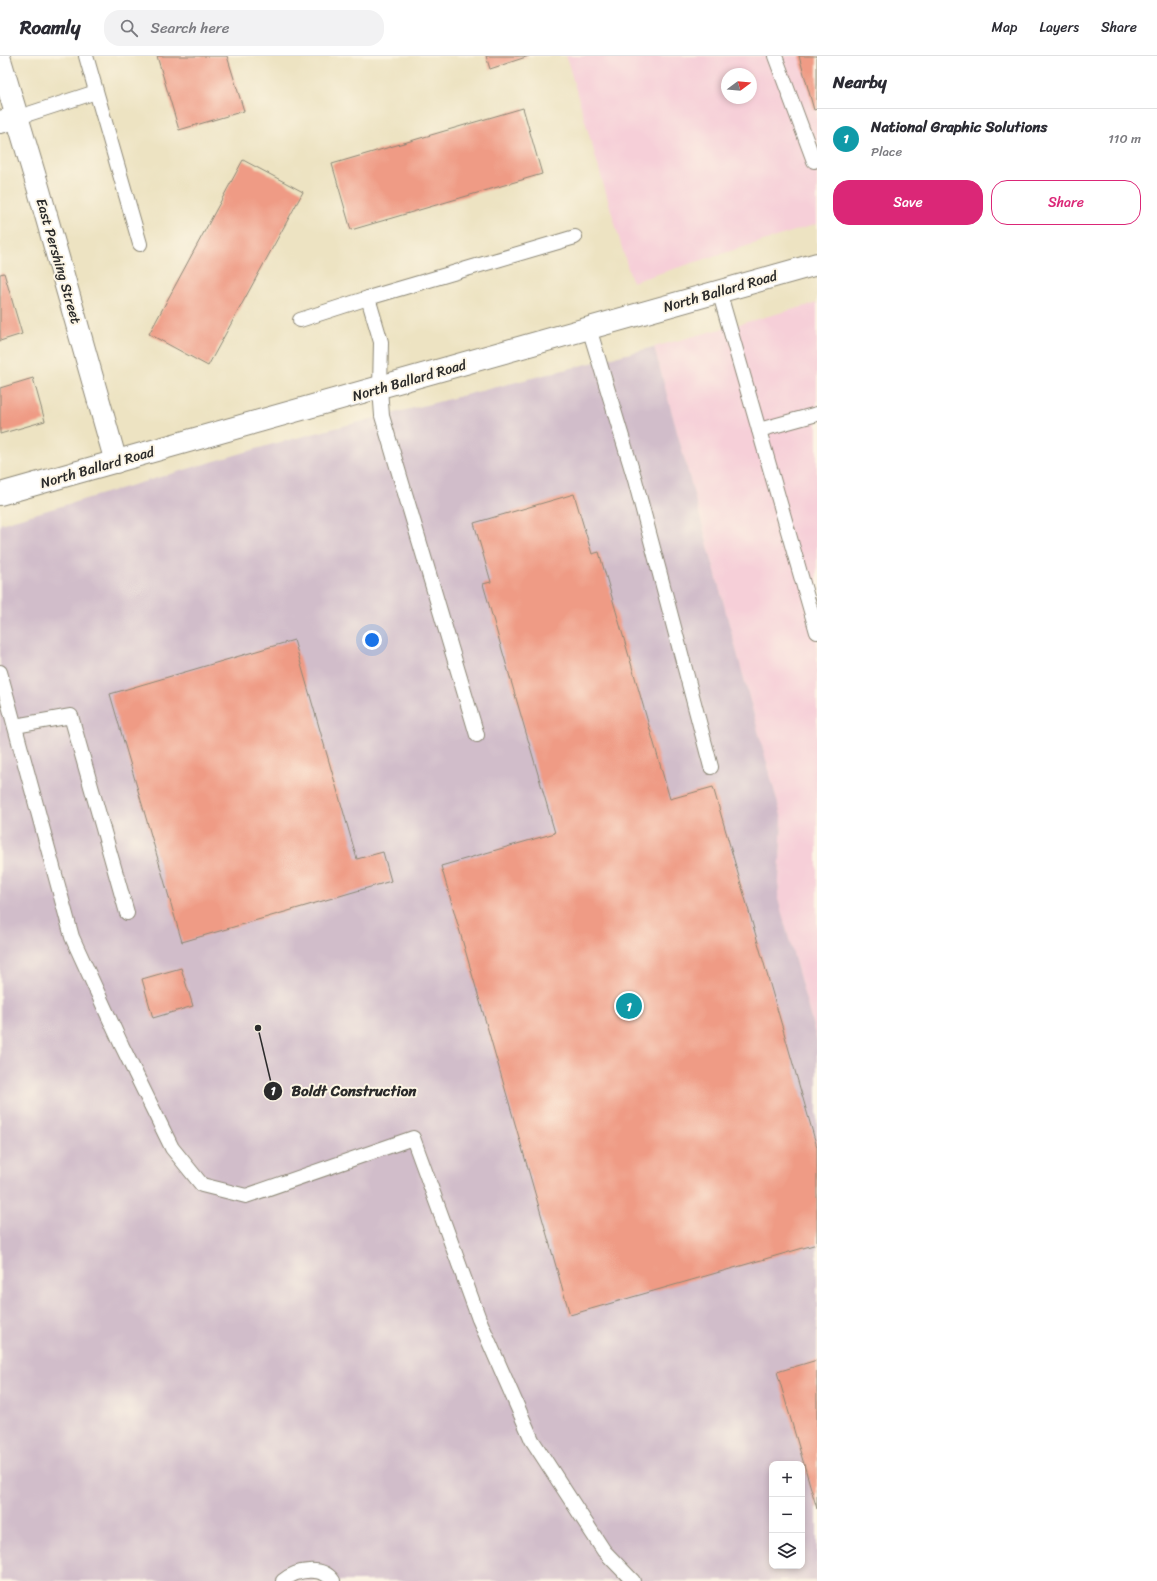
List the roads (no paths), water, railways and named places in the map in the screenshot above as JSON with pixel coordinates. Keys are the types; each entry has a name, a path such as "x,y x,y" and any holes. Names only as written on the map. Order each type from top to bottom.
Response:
{"main road":[{"name":"East Pershing Street","path":"0,60 8,120 38,187 116,462"},
{"name":"North Ballard Road","path":"0,494 817,264"}],"lane":[{"path":"86,56 140,244"},
{"path":"775,56 816,164"},
{"path":"8,120 96,92"},
{"path":"300,320 368,298 575,237"},
{"path":"719,291 817,632"},
{"path":"368,298 381,342 380,388 382,416 477,735"},
{"path":"589,328 635,480 711,767"},
{"path":"759,430 817,414"},
{"path":"0,672 72,937 122,1046 172,1148 202,1184 246,1196 413,1138 479,1319 532,1440 604,1551 633,1581"},
{"path":"15,726 71,716 127,912"},
{"path":"283,1581 287,1577 303,1571 318,1571 329,1575 333,1581"}],"place":[{"name":"National Graphic Solutions","path":"629,1006"},
{"name":"Boldt Construction","path":"258,1028"}]}
